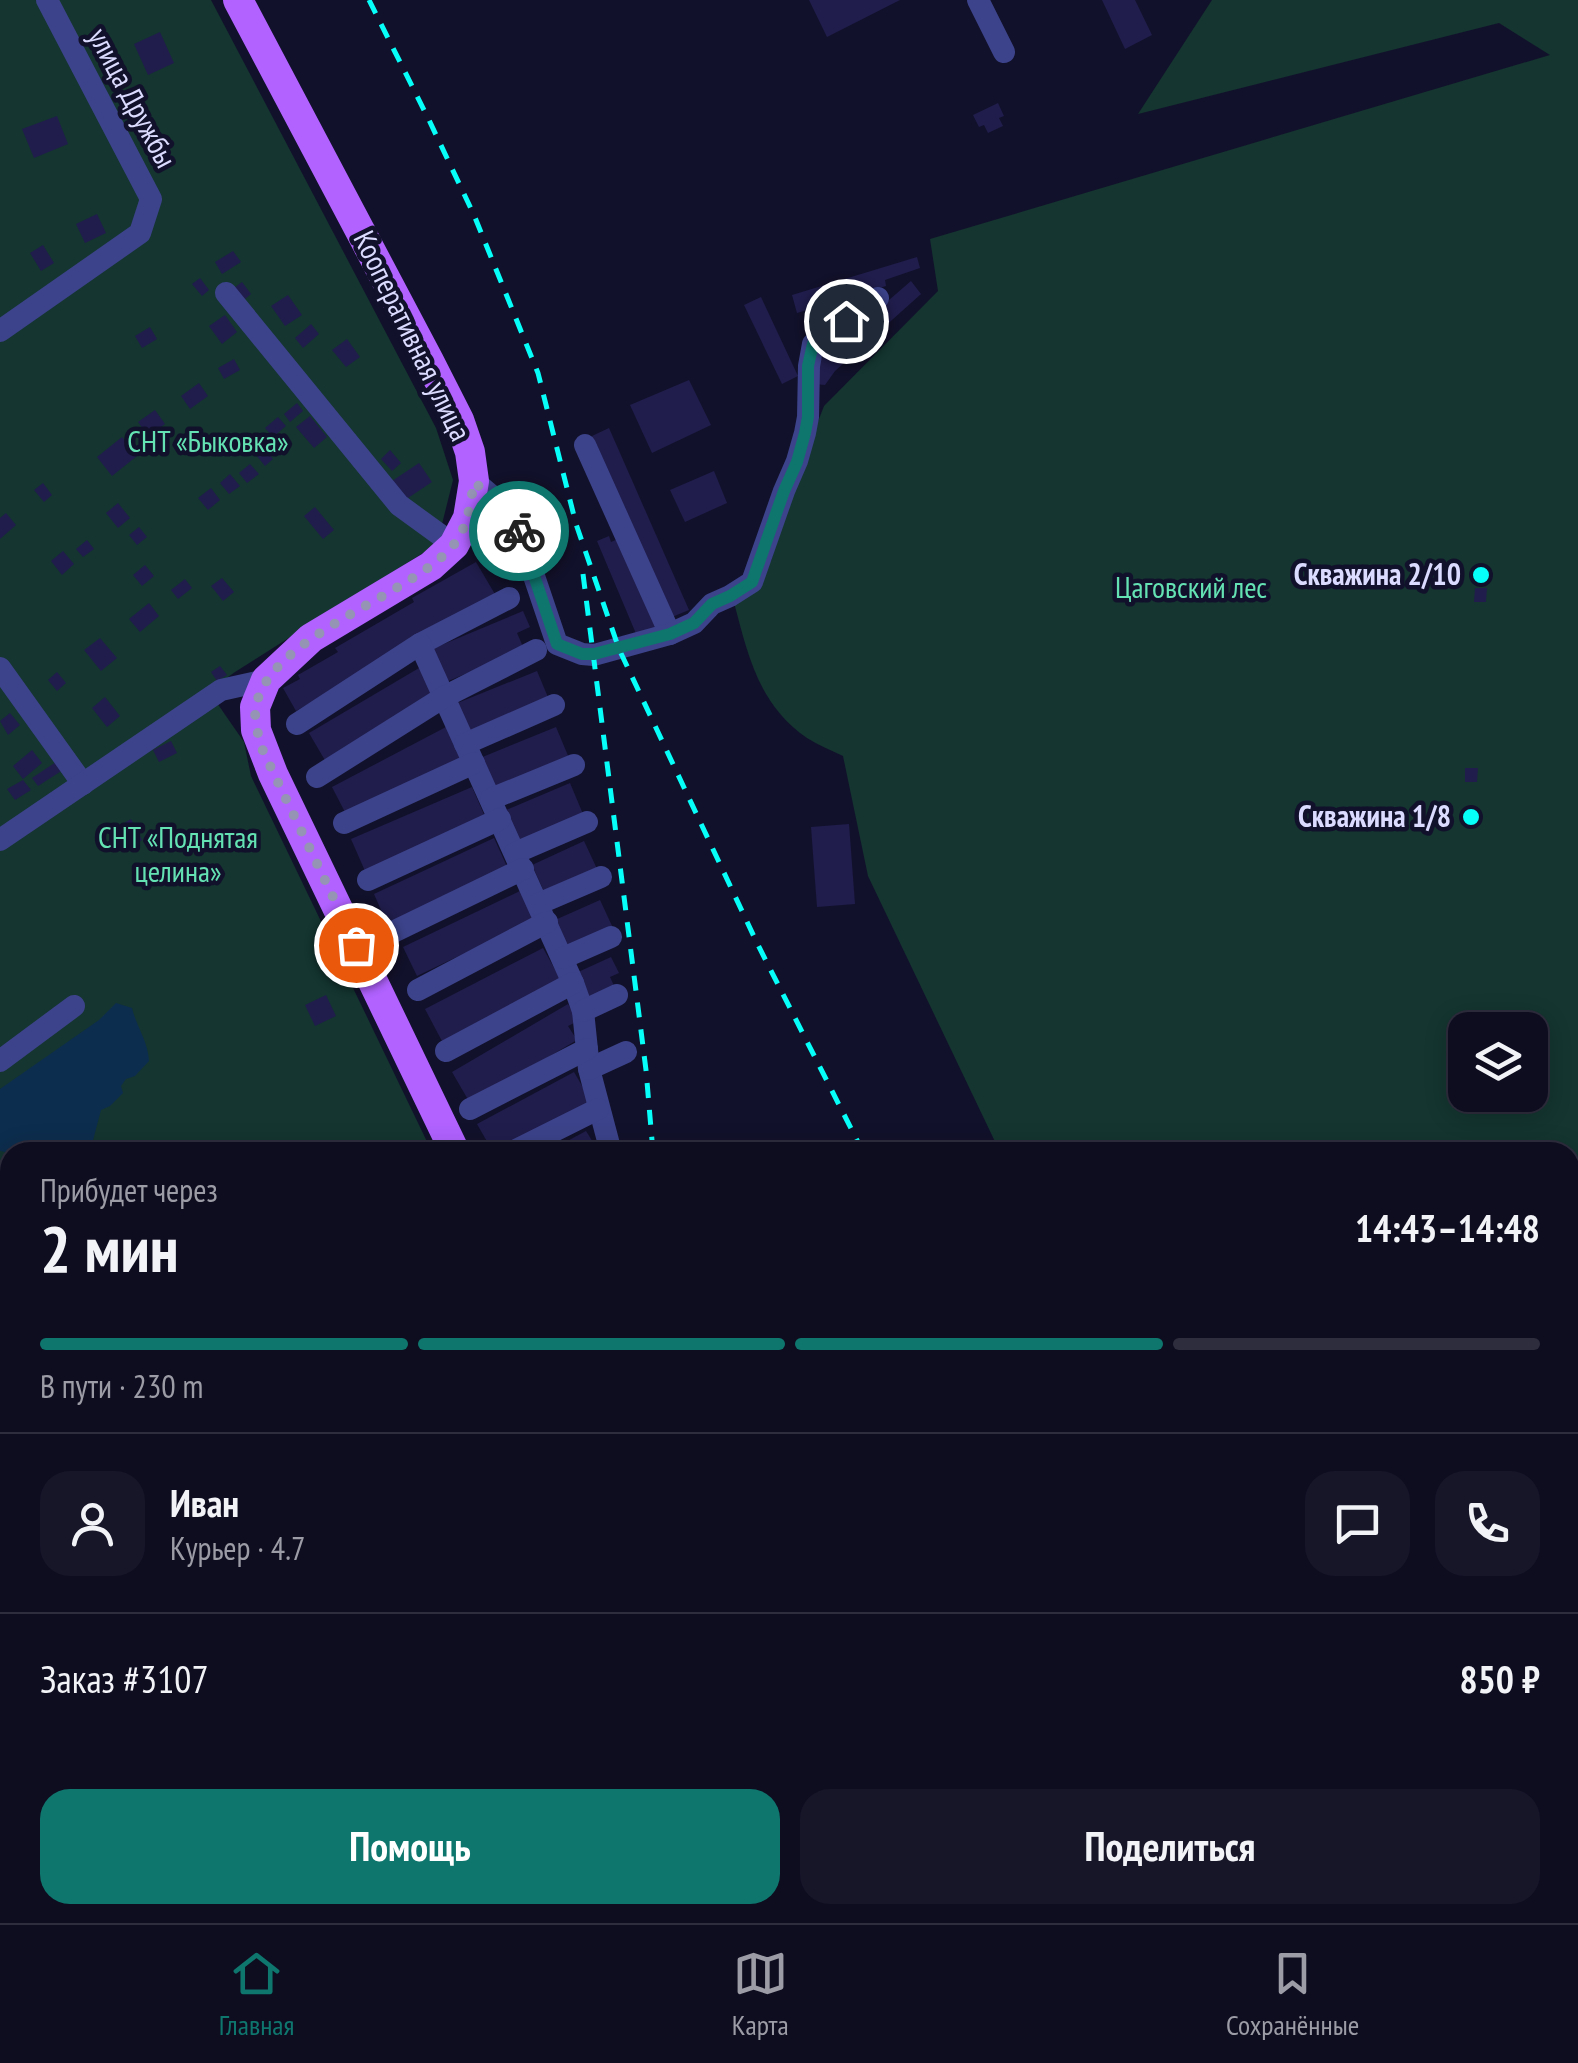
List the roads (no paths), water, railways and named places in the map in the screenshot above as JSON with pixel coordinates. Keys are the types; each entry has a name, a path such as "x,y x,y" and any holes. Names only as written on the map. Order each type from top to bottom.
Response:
{"main road":[{"name":"Кооперативная улица","path":"238,0 459,420 470,452 474,482 468,518 454,545"},
{"path":"450,1142 263,751 256,730 255,707 266,680 312,638 431,566 454,545"}],"street":[{"name":"улица Дружбы","path":"0,331 140,233 151,200 47,0"},
{"path":"978,0 1004,52"},
{"path":"226,293 399,505 454,545"},
{"path":"474,482 513,514 557,644 582,654 594,654 670,634 694,623 712,604 752,582 805,433 808,366 813,344 878,298"},
{"path":"585,445 670,634"},
{"path":"297,724 420,644 509,598"},
{"path":"420,644 584,1011 588,1059 608,1142"},
{"path":"317,778 444,697 536,650"},
{"path":"0,668 83,784"},
{"path":"0,840 221,690 266,680"},
{"path":"344,823 554,705"},
{"path":"368,880 574,765"},
{"path":"393,932 587,822"},
{"path":"418,990 600,877"},
{"path":"563,958 611,938"},
{"path":"446,1051 573,983"},
{"path":"584,1011 617,994"},
{"path":"0,1061 74,1006"},
{"path":"470,1109 588,1059 626,1052"},
{"path":"532,1142 598,1109"}],"water":[{"path":"116,1003 132,1008 149,1061 135,1076 126,1079 121,1086 123,1093 101,1110 93,1142 0,1142 0,1089 99,1020"}],"railway":[{"path":"369,0 474,215 538,373 576,524 619,649 757,943 858,1142"},
{"path":"583,574 652,1142"}],"place":[{"name":"Скважина 2/10","path":"1481,575"},
{"name":"Скважина 1/8","path":"1471,817"}],"park label":[{"name":"СНТ «Быковка»","path":"208,442"},
{"name":"Цаговский лес","path":"1191,588"},
{"name":"СНТ «Поднятая целина»","path":"178,855"}]}
